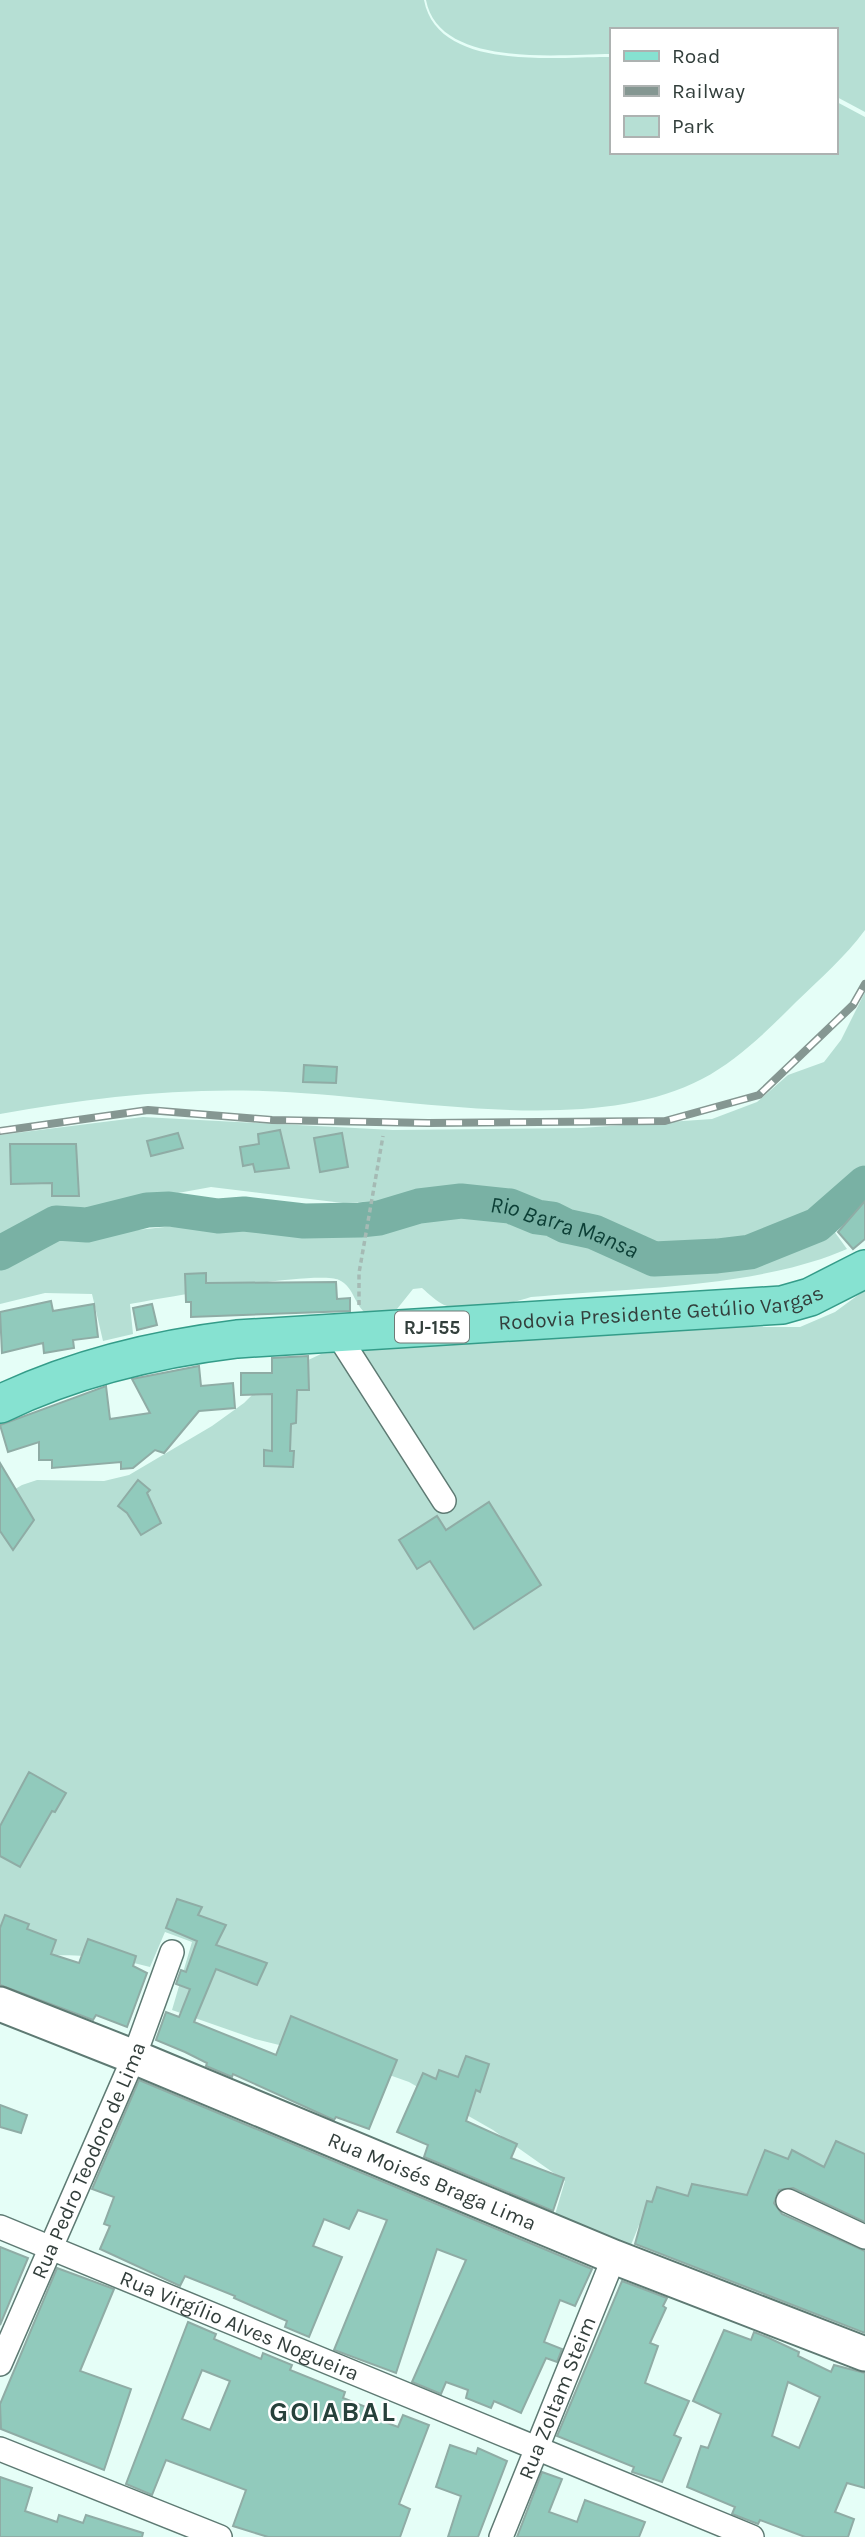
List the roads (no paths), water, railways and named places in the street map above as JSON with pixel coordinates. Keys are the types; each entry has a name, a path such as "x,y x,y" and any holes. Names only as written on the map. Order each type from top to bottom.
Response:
{"main road":[{"name":"Rodovia Presidente Getúlio Vargas","path":"0,1404 124,1358 181,1346 337,1332 782,1305 810,1297 865,1269"}],"street":[{"path":"337,1332 444,1501"},
{"name":"Rua Pedro Teodoro de Lima","path":"0,2364 134,2057 172,1952"},
{"name":"Rua Moisés Braga Lima","path":"0,2004 614,2257 865,2354"},
{"path":"788,2201 865,2237"},
{"name":"Rua Virgílio Alves Nogueira","path":"0,2227 536,2445 752,2537"},
{"name":"Rua Zoltam Steim","path":"501,2537 614,2257"},
{"path":"0,2449 220,2537"}],"waterway":[{"name":"Rio Barra Mansa","path":"0,1253 56,1223 87,1225 147,1210 169,1209 218,1216 244,1214 304,1221 360,1220 379,1218 419,1206 461,1201 510,1206 566,1226 594,1232 654,1259 717,1256 750,1252 817,1225 865,1183"}],"railway":[{"path":"0,1131 148,1110 272,1120 428,1123 665,1121 759,1095 853,1005 865,984"}],"district":[{"name":"GOIABAL","path":"333,2411"}]}
